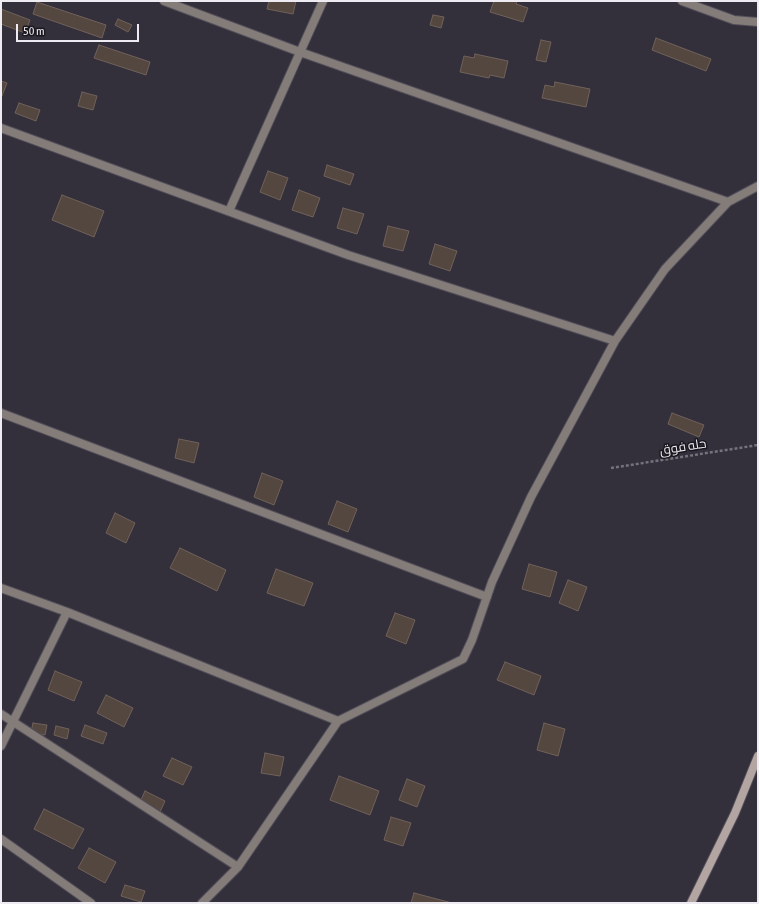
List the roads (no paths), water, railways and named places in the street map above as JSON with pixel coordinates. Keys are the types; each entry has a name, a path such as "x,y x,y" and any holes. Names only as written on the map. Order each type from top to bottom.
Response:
{"main road":[{"path":"691,903 735,813 758,756"}],"street":[{"path":"164,1 300,52 728,202"},
{"path":"229,211 323,1"},
{"path":"682,1 734,20 758,22"},
{"path":"1,128 348,255 615,340"},
{"path":"202,903 238,867 338,721 463,659 472,640 487,597 531,497 615,340 665,269 728,202 758,186"},
{"path":"1,413 487,597"},
{"path":"1,588 67,612 338,721"},
{"path":"1,746 67,612"},
{"path":"1,714 13,720 238,867"},
{"path":"1,838 91,903"}]}
